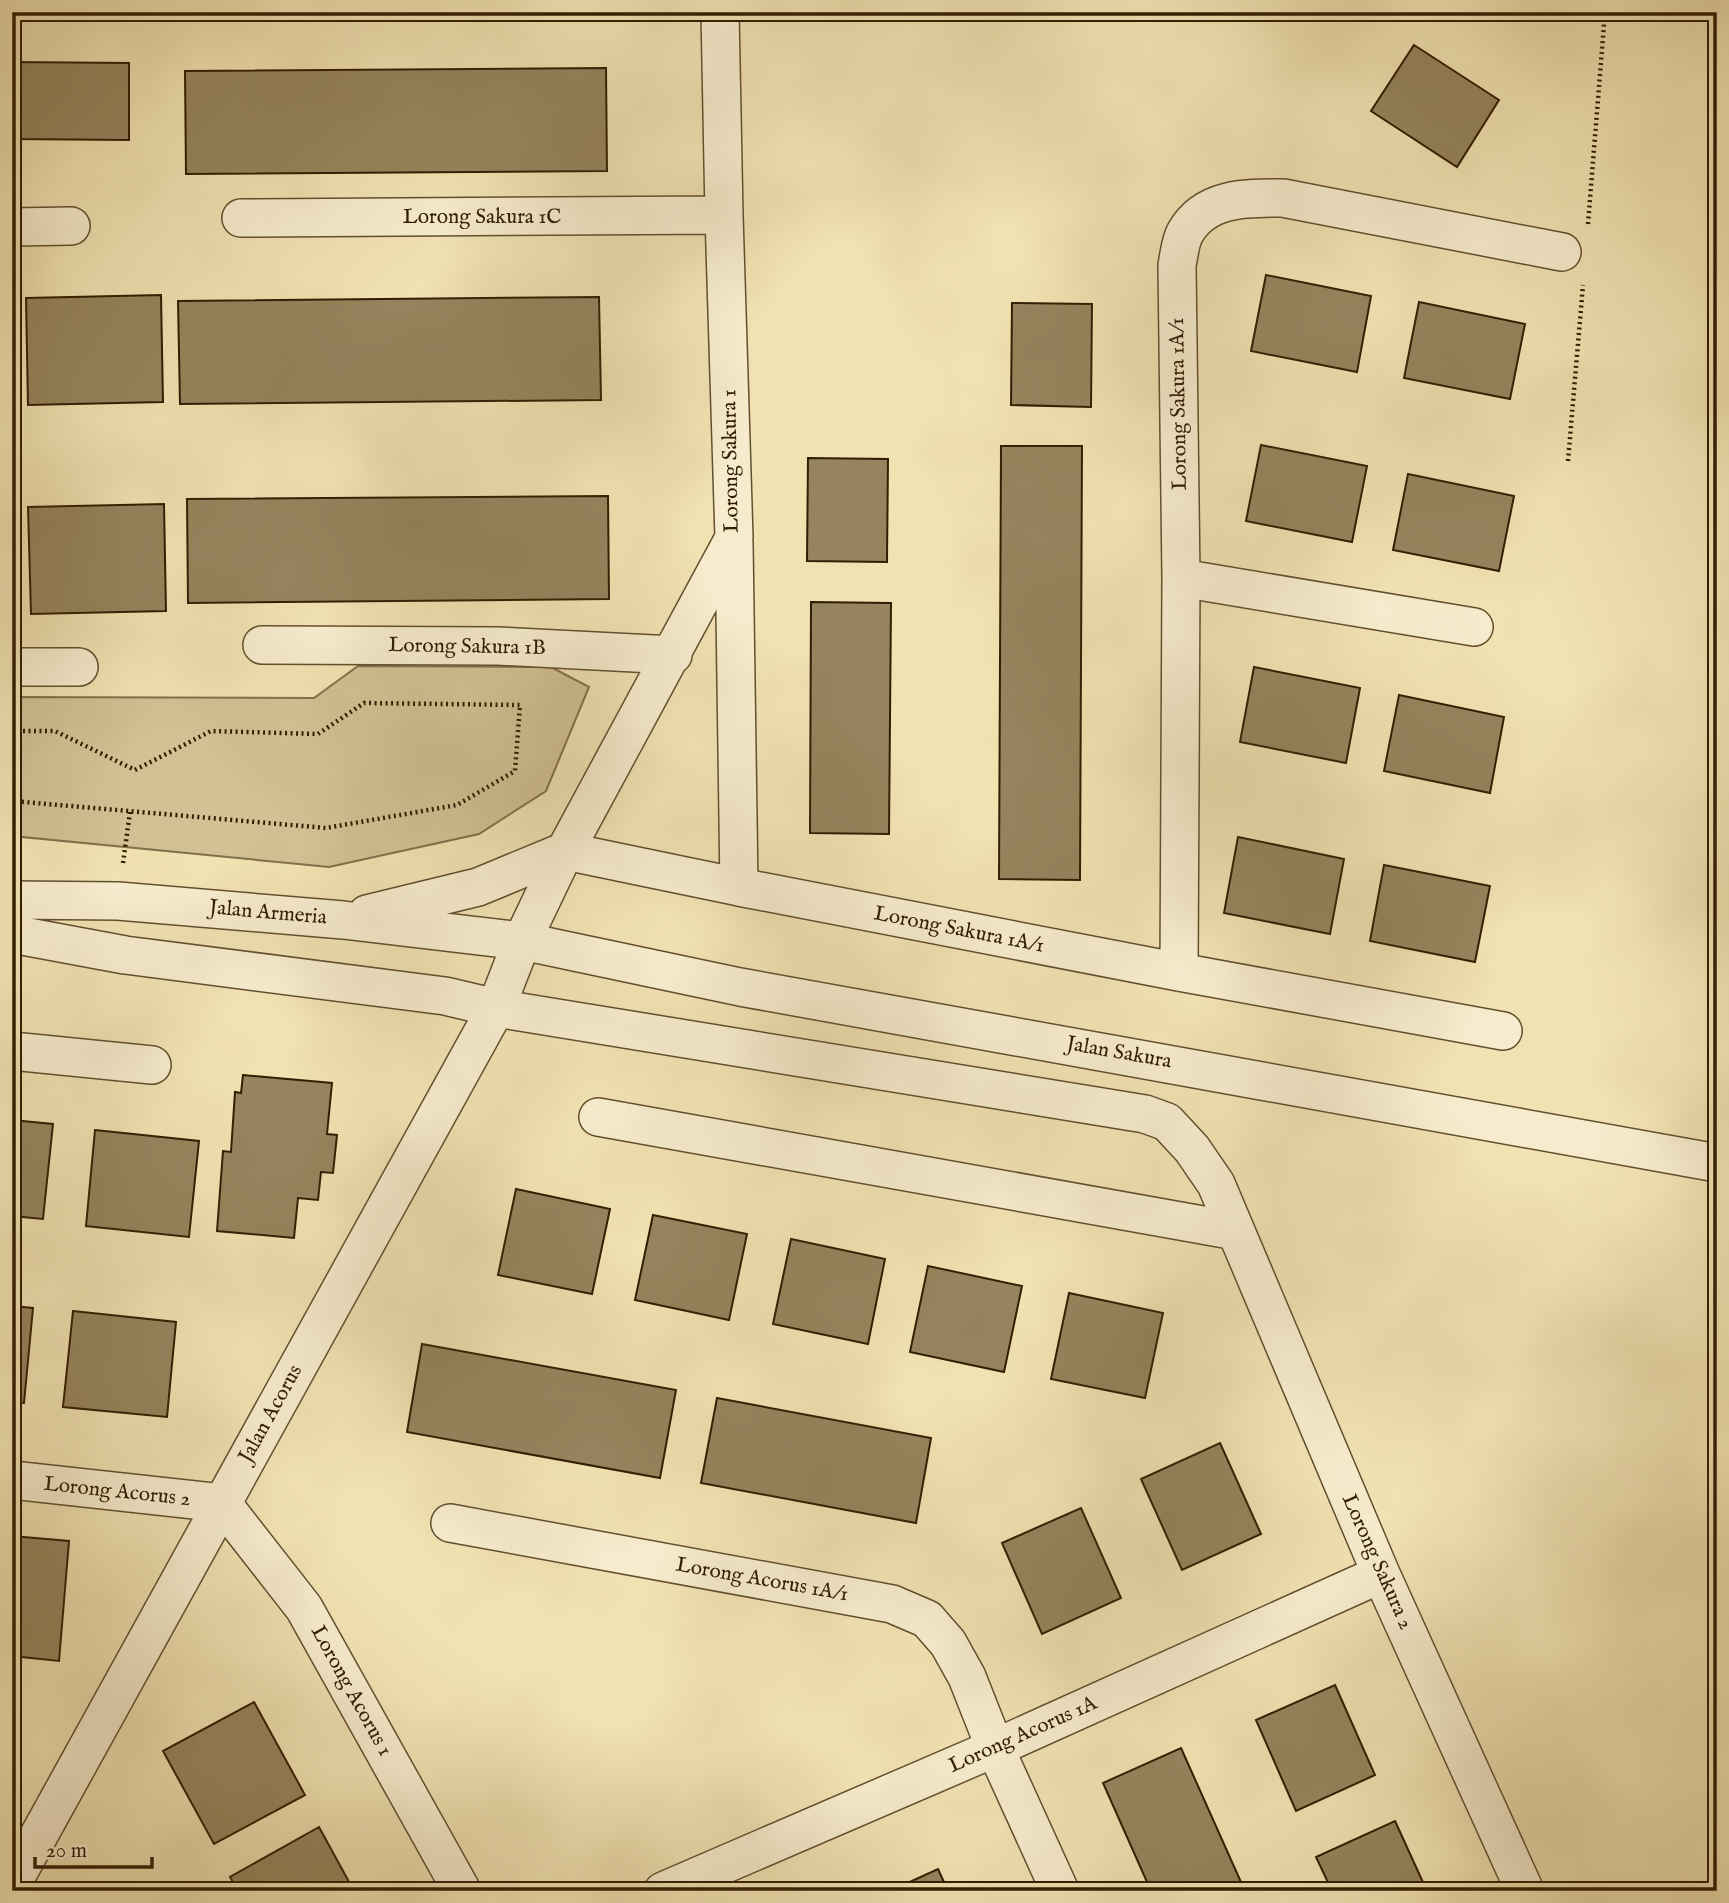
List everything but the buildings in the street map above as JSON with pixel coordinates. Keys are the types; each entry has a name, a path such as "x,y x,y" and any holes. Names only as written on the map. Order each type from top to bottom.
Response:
{"street":[{"name":"Lorong Sakura 1","path":"522,941 565,851 734,538 720,12"},
{"name":"Lorong Sakura 1A/1","path":"1179,972 1181,578 1177,265 1184,234 1205,209 1241,197 1283,198 1562,253"},
{"name":"Lorong Sakura 1C","path":"241,218 724,215"},
{"path":"12,227 71,226"},
{"path":"734,538 739,887"},
{"path":"1181,578 1474,627"},
{"name":"Lorong Sakura 1B","path":"262,645 498,646 673,655"},
{"path":"12,667 79,667"},
{"path":"343,920 478,887 565,851"},
{"name":"Lorong Sakura 1A/1","path":"565,851 1179,972 1503,1031"},
{"name":"Jalan Armeria","path":"12,900 118,901 343,920 522,941"},
{"path":"12,934 125,955 445,996 495,1008 1145,1114 1167,1122 1192,1149 1216,1184 1236,1231"},
{"name":"Jalan Acorus","path":"12,1884 495,1008 522,941"},
{"name":"Jalan Sakura","path":"522,941 740,986 1717,1163"},
{"path":"12,1051 152,1065"},
{"path":"598,1117 1236,1231"},
{"name":"Lorong Sakura 2","path":"1236,1231 1381,1574 1525,1891"},
{"name":"Lorong Acorus 2","path":"12,1480 222,1503"},
{"name":"Lorong Acorus 1","path":"222,1503 304,1608 463,1891"},
{"name":"Lorong Acorus 1A/1","path":"450,1523 892,1604 927,1619 948,1643 967,1678 995,1748 1060,1891"},
{"name":"Lorong Acorus 1A","path":"663,1891 995,1748 1381,1574"}],"path":[{"path":"12,731 55,731 135,770 211,731 318,734 364,703 520,705 515,771 457,805 327,828 12,801"},
{"path":"118,901 130,812"}],"shaded area":[{"path":"358,666 551,667 589,687 546,791 479,834 329,867 12,836 12,697 314,698"}]}
